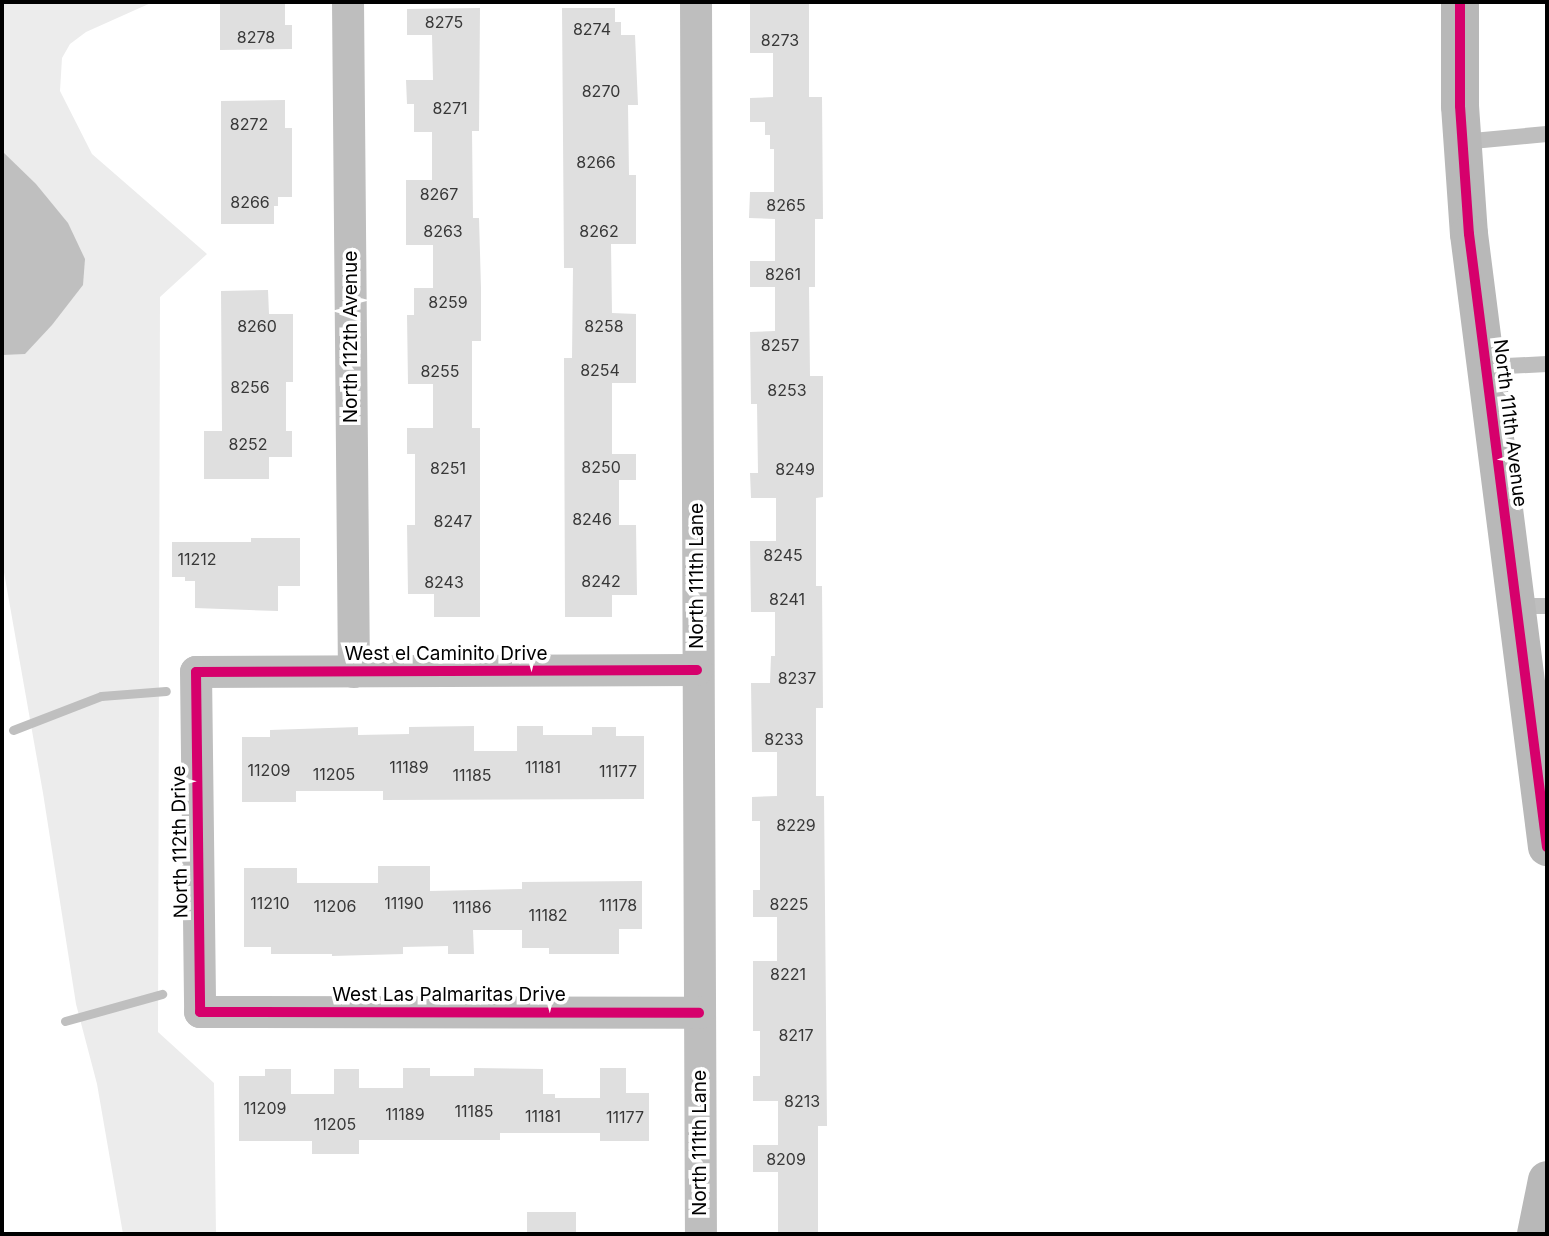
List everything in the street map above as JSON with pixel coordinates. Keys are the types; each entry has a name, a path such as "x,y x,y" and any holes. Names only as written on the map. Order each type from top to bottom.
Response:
{"street":[{"name":"North 112th Avenue","path":"348,2 354,672"},
{"name":"North 111th Lane","path":"696,2 701,1234"},
{"name":"North 111th Avenue","path":"1460,2 1462,142 1469,234 1486,366 1532,606 1547,847"},
{"name":"West el Caminito Drive","path":"196,672 697,670"},
{"name":"North 112th Drive","path":"196,672 200,1012"},
{"name":"West Las Palmaritas Drive","path":"200,1012 699,1013"},
{"path":"1536,1234 1547,1180"}],"lane":[{"path":"1462,142 1547,134"},
{"path":"1486,366 1547,364"}],"shaded area":[{"path":"2,2 153,2 86,32 70,44 62,58 60,91 92,154 207,254 160,297 158,1032 214,1083 216,1234 123,1234 97,1084 76,1004 43,793 2,561"},
{"path":"2,151 36,184 68,223 85,259 83,285 25,354 2,355"}],"building":[{"path":"220,2 285,2 285,25 292,25 292,49 220,50"},
{"path":"750,2 809,2 809,97 822,97 823,219 815,219 815,287 809,287 810,376 823,376 823,497 816,498 816,586 822,586 823,708 816,708 816,796 824,796 827,1126 818,1126 818,1234 778,1234 778,1172 753,1172 753,1145 778,1145 778,1101 753,1101 753,1076 760,1076 760,1031 753,1031 753,961 777,961 777,917 753,917 753,890 760,890 760,821 752,821 752,797 777,796 777,752 752,752 751,683 770,683 771,656 775,656 775,612 751,612 750,541 776,541 776,498 751,498 750,473 758,473 757,404 751,404 750,332 775,331 775,287 750,287 750,261 775,261 775,219 749,218 750,192 774,192 774,149 770,149 770,135 765,135 765,122 750,122 750,98 773,97 773,53 750,53"},
{"path":"480,8 479,131 472,131 473,218 479,218 481,341 472,341 472,428 480,428 480,617 434,617 434,594 408,594 407,525 415,525 415,454 407,454 407,428 433,428 433,384 408,384 407,315 414,315 414,288 433,288 433,245 406,245 406,180 432,180 432,132 414,132 414,104 407,104 406,80 433,80 432,35 407,35 407,9"},
{"path":"562,8 615,8 615,22 621,22 621,35 635,35 638,105 628,105 629,175 636,175 636,244 611,244 612,313 636,314 636,383 612,383 612,454 636,454 636,480 619,480 619,525 636,525 637,595 612,595 612,617 565,617 564,358 572,358 573,268 564,268"},
{"path":"285,100 285,128 292,128 292,197 278,197 278,206 274,206 274,224 221,224 221,101"},
{"path":"268,290 269,314 293,314 293,382 286,382 286,431 292,431 292,457 269,457 269,479 204,479 204,431 222,431 221,291"},
{"path":"251,538 300,538 300,586 278,586 278,611 195,608 195,581 185,581 185,577 172,577 172,542 251,542"},
{"path":"474,726 474,751 517,751 517,726 543,726 543,735 592,735 592,727 616,727 616,736 644,736 644,799 383,800 383,791 296,791 296,802 242,802 242,737 270,737 270,730 358,727 358,735 409,734 409,727"},
{"path":"378,866 430,866 430,891 522,889 522,882 642,881 642,929 619,929 619,954 549,954 549,948 522,948 522,930 473,930 474,954 448,954 448,946 403,947 403,954 332,956 271,954 271,947 244,947 244,868 297,868 297,883 378,883"},
{"path":"403,1068 430,1068 430,1076 474,1076 474,1068 543,1069 543,1094 555,1094 555,1098 600,1098 600,1068 626,1068 626,1093 649,1093 649,1141 600,1141 600,1133 500,1133 500,1140 359,1140 359,1154 312,1154 312,1141 239,1141 239,1076 265,1076 265,1069 291,1069 291,1094 334,1094 334,1069 359,1069 359,1088 403,1088"},
{"path":"527,1212 576,1212 576,1234 527,1234"}],"waterway":[{"path":"13,730 101,696 166,691"},
{"path":"65,1021 162,994"}],"cycle path":[{"path":"1460,2 1460,106 1469,234 1547,847"},
{"path":"697,670 196,672 200,1012 699,1013"}]}
